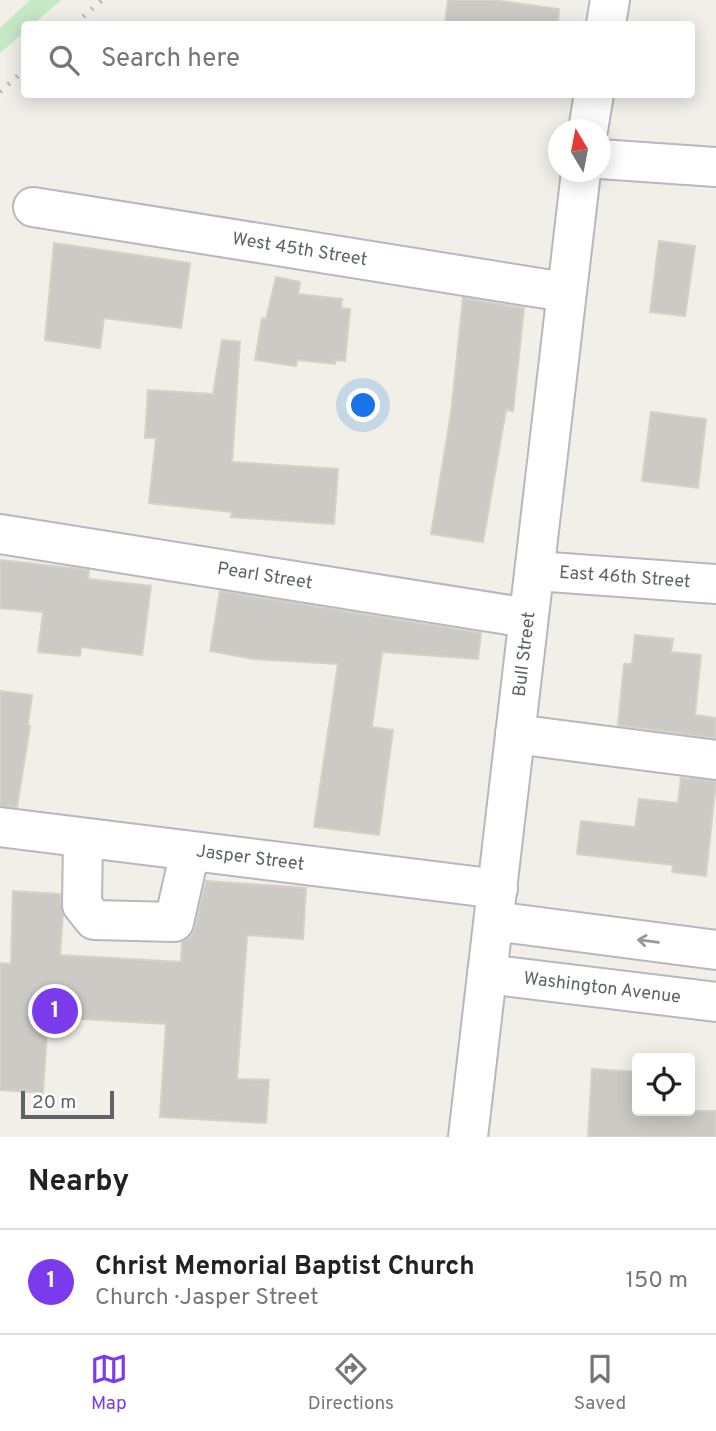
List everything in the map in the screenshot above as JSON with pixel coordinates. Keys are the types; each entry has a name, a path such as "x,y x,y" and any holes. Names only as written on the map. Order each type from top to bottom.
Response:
{"street":[{"path":"606,21 610,0"},
{"path":"590,119 593,98"},
{"path":"611,160 716,167"},
{"name":"Bull Street","path":"468,1137 580,182"},
{"name":"West 45th Street","path":"33,207 565,292"},
{"name":"Pearl Street","path":"0,534 528,618"},
{"name":"East 46th Street","path":"536,571 716,584"},
{"path":"515,734 716,760"},
{"name":"Jasper Street","path":"3,836 83,838 190,851 496,905"},
{"path":"83,838 82,905 94,920 174,922 190,851"},
{"path":"496,905 716,950"},
{"name":"Washington Avenue","path":"488,974 716,1002"}],"green space":[{"path":"30,0 61,0 36,21 21,21 21,35 0,53 0,28"}],"building":[{"path":"448,0 493,0 559,9 558,21 445,21"},
{"path":"659,241 695,246 685,316 650,312"},
{"path":"54,243 190,263 181,328 104,318 100,348 45,340"},
{"path":"276,277 300,282 298,294 342,299 341,308 350,309 345,361 335,360 335,364 297,360 296,366 255,360 262,318 266,319"},
{"path":"463,298 524,308 513,411 506,410 483,542 431,534 451,413"},
{"path":"222,340 240,342 232,462 338,469 334,524 231,517 232,512 149,503 156,438 145,438 148,390 213,394"},
{"path":"651,412 706,419 698,488 642,481"},
{"path":"0,560 89,570 88,579 151,586 142,655 81,647 80,656 38,652 43,612 0,608"},
{"path":"220,591 481,633 478,659 382,652 372,727 393,730 379,835 314,827 338,664 254,659 210,651"},
{"path":"635,635 673,639 671,652 701,655 695,715 716,718 716,738 618,725 624,664 632,664"},
{"path":"0,691 32,695 30,726 17,807 0,806"},
{"path":"681,778 716,781 706,876 672,872 673,865 577,854 581,821 635,827 639,799 678,803"},
{"path":"206,881 306,888 303,939 247,935 237,1079 269,1080 266,1123 160,1117 166,1024 48,1017 43,1093 0,1090 0,963 11,964 13,891 60,894 63,913 60,955 181,962 182,942 191,936 195,927"},
{"path":"592,1069 632,1072 632,1116 695,1116 695,1111 716,1111 716,1137 588,1137"}],"railway":[{"path":"78,21 102,0"},
{"path":"0,92 21,73"}],"place":[{"name":"Christ Memorial Baptist Church","path":"55,1011"}]}
